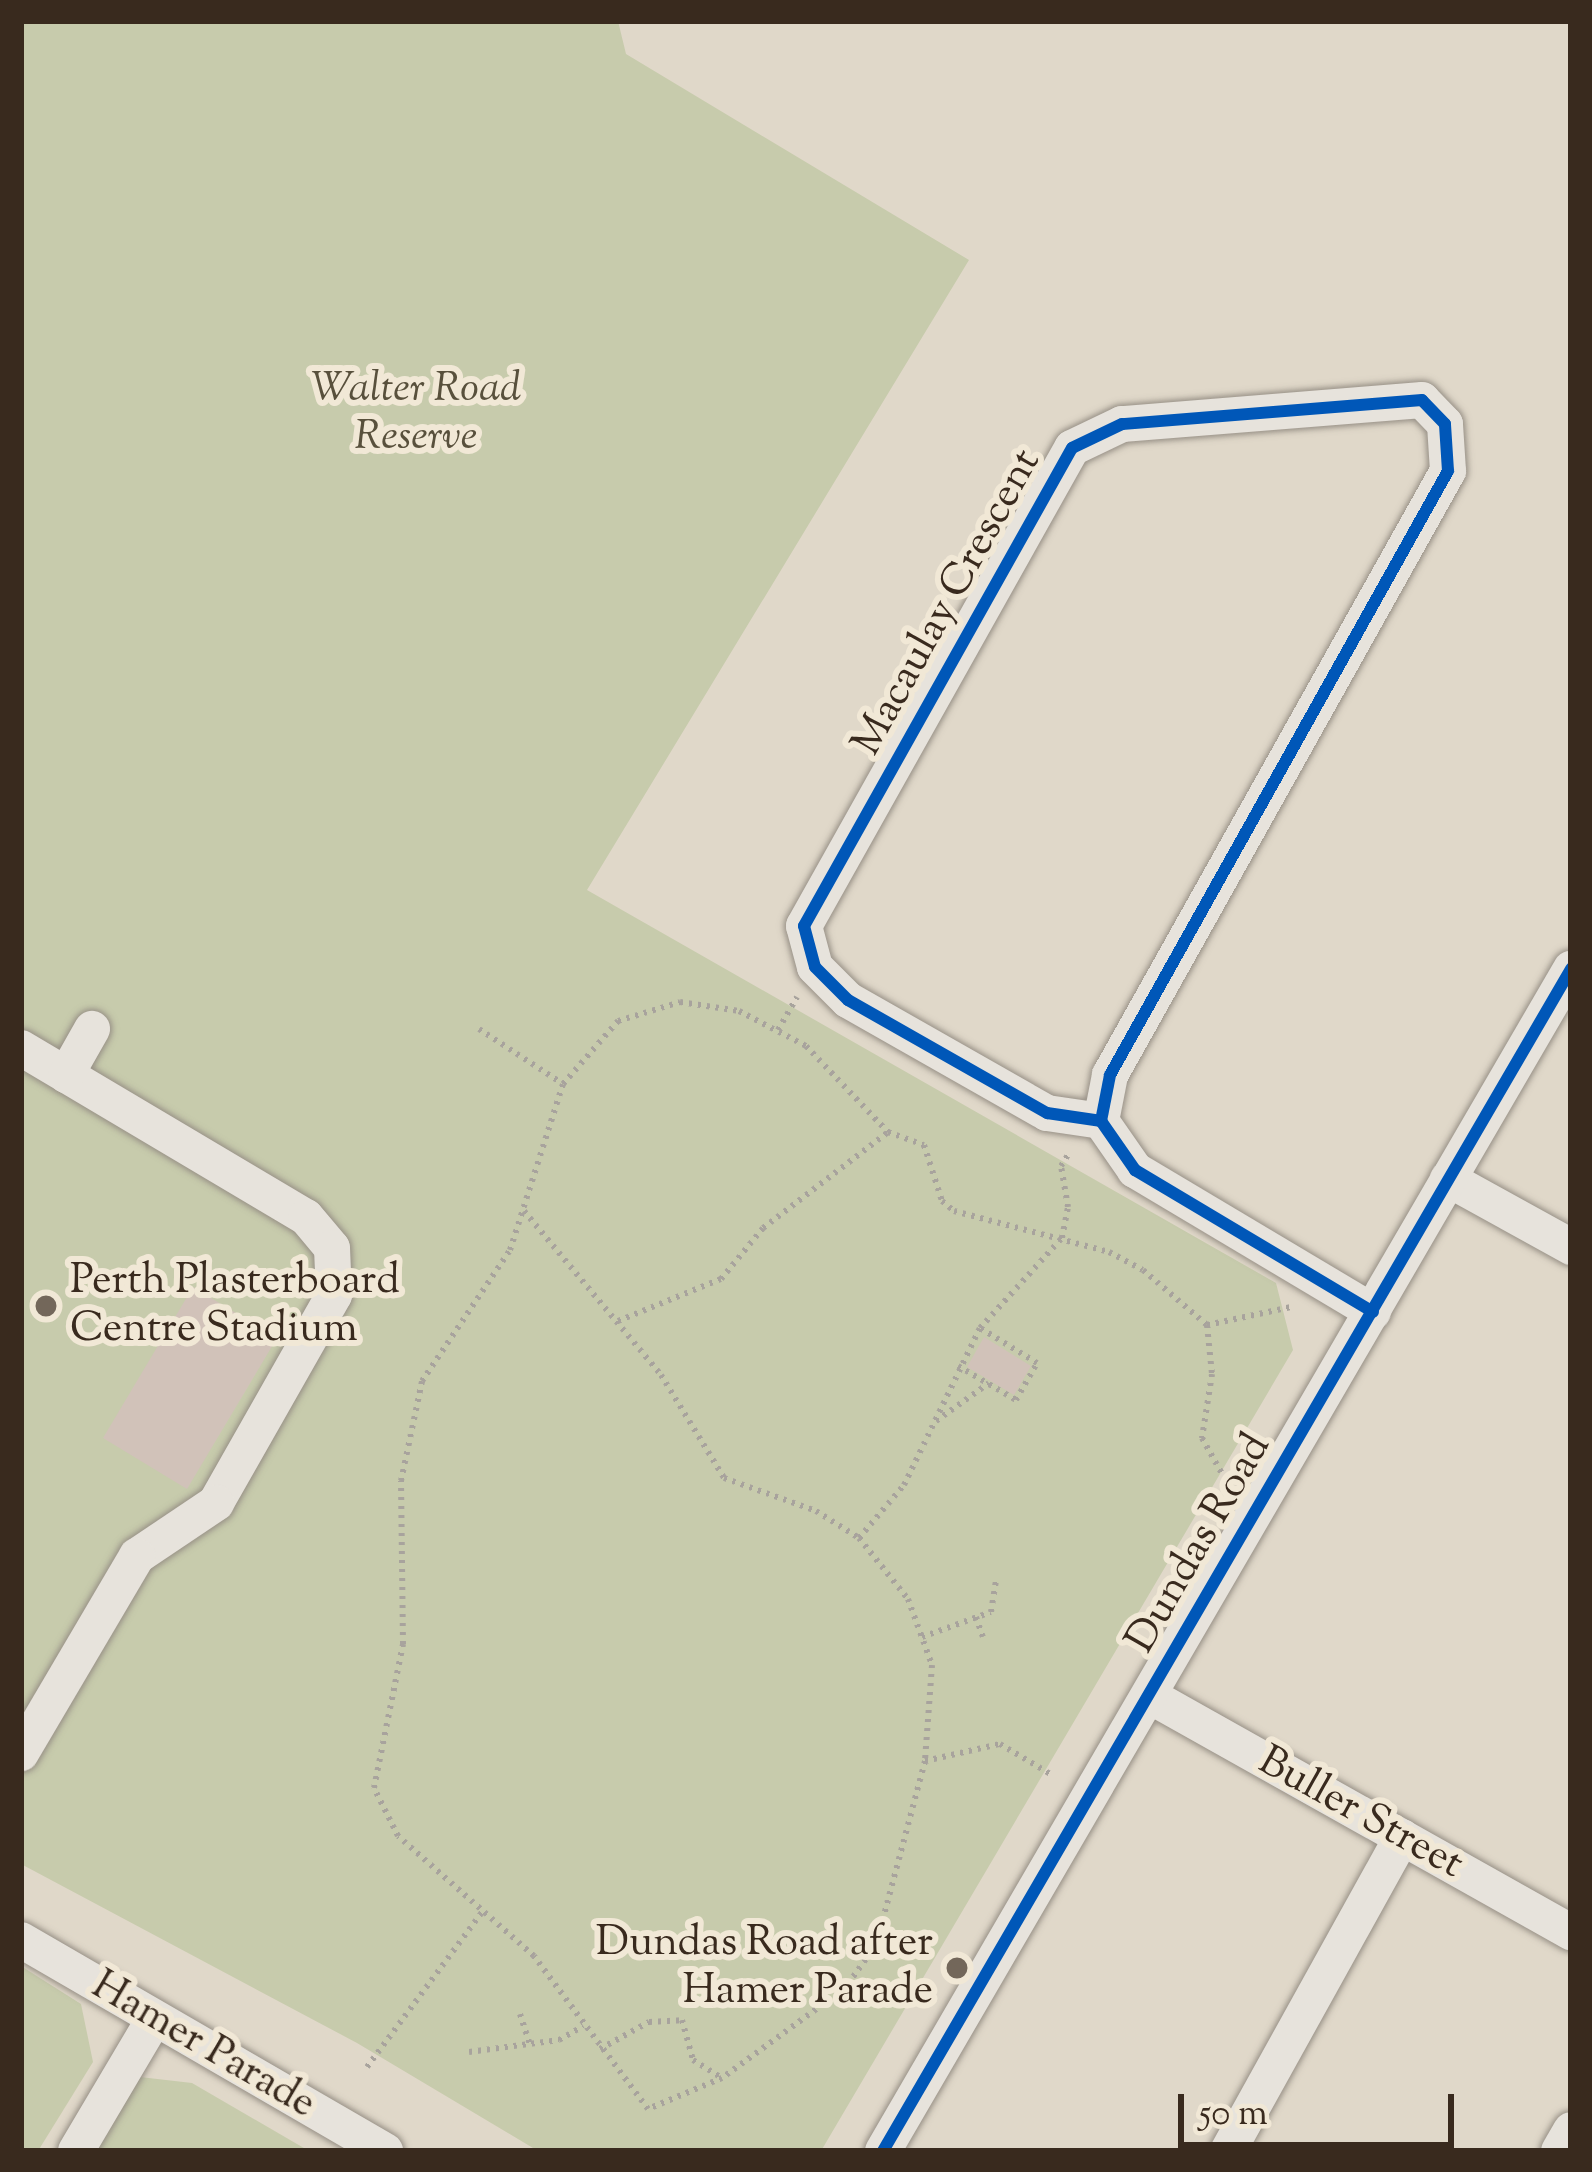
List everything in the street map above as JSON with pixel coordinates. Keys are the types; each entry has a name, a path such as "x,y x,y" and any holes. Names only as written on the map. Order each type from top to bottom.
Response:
{"street":[{"name":"Macaulay Crescent","path":"1422,400 1445,424 1448,471 1110,1075 1101,1121 1047,1113 848,1000 815,967 805,926 1072,448 1122,424 1422,400"},
{"name":"Dundas Road","path":"883,2151 1571,969"},
{"path":"66,1075 92,1029"},
{"path":"21,1048 306,1217 332,1248 334,1295 216,1503 137,1556 21,1753"},
{"path":"1101,1121 1136,1170 1373,1312"},
{"path":"1448,1178 1571,1247"},
{"name":"Buller Street","path":"1150,1696 1571,1932"},
{"path":"1228,2151 1402,1837"},
{"name":"Hamer Parade","path":"21,1940 385,2151"},
{"path":"76,2151 154,2019"},
{"path":"1558,2151 1571,2130"}],"path":[{"path":"524,1211 618,1321 698,1426 724,1478 816,1511 859,1538 908,1599 932,1664 925,1761 876,1945 845,1988 722,2078 648,2109 599,2050 534,1956 398,1836 374,1788 403,1644 401,1480 422,1382 478,1306 524,1211 563,1084 619,1021 680,1002 740,1010 806,1046 888,1132 924,1145 942,1201 954,1211 1062,1238 1143,1270 1207,1325 1212,1374 1202,1438 1226,1481"},
{"path":"479,1029 563,1084"},
{"path":"859,1538 904,1485 980,1328 1062,1238 1068,1207 1061,1166 1101,1121"},
{"path":"618,1321 721,1279 763,1228 888,1132"},
{"path":"1207,1325 1303,1303"},
{"path":"958,1366 1016,1400 1037,1364 980,1328"},
{"path":"933,1424 989,1382"},
{"path":"922,1637 991,1612 996,1580"},
{"path":"976,1617 983,1637"},
{"path":"925,1761 1000,1744 1052,1775"},
{"path":"367,2067 483,1911"},
{"path":"520,2014 530,2044"},
{"path":"599,2050 650,2022 682,2020 693,2060 722,2078"},
{"path":"470,2051 530,2044 583,2026"}],"green space":[{"name":"Walter Road Reserve","path":"21,21 618,21 626,54 969,260 587,890 1276,1283 1293,1350 821,2151 538,2151 357,2043 21,1864"},
{"path":"21,1966 81,2004 93,2062 38,2151 21,2151"},
{"path":"140,2077 192,2083 309,2151 95,2151"}],"building":[{"path":"193,1287 277,1338 187,1489 103,1438"},
{"path":"984,1337 1031,1366 1014,1395 967,1367"}],"cycle path":[{"path":"1101,1121 1110,1075 1448,471 1445,424 1422,400 1122,424 1072,448 804,926 815,967 848,1000 1047,1113 1101,1121 1135,1170 1373,1312"},
{"path":"883,2151 1571,969"}],"place":[{"name":"Perth Plasterboard Centre Stadium","path":"46,1306"},
{"name":"Dundas Road after Hamer Parade","path":"957,1968"}]}
